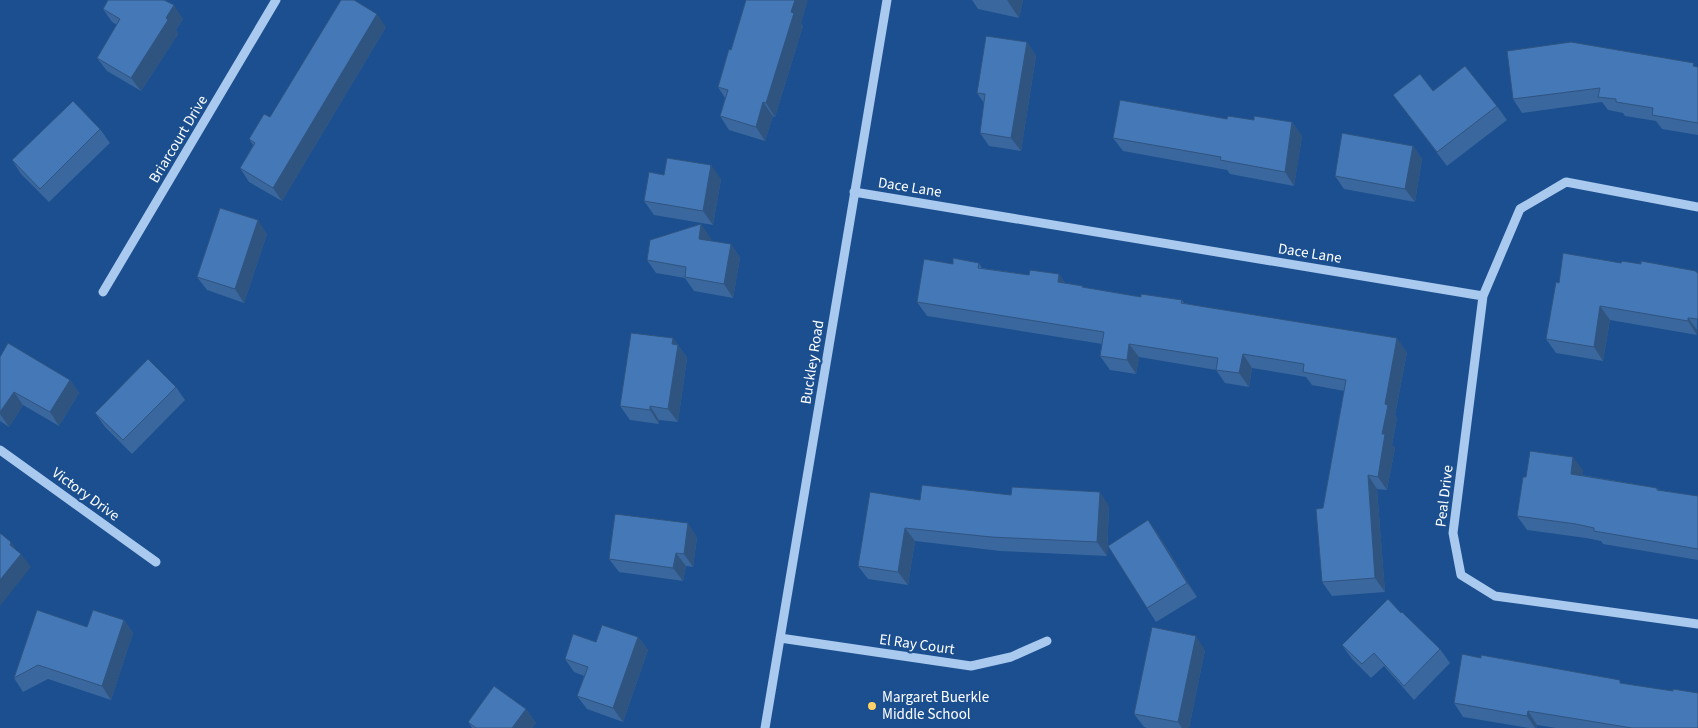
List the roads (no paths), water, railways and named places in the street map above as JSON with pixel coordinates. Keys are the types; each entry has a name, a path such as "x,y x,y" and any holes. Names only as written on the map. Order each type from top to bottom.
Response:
{"street":[{"name":"Briarcourt Drive","path":"103,292 276,0"},
{"name":"Buckley Road","path":"765,728 887,0"},
{"path":"1483,296 1520,209 1566,182 1698,207"},
{"name":"Dace Lane","path":"854,192 1483,296"},
{"name":"Peal Drive","path":"1483,296 1453,533 1461,575 1495,596 1698,624"},
{"name":"Victory Drive","path":"0,450 156,562"},
{"name":"El Ray Court","path":"780,638 970,666 1011,657 1047,641"}],"place":[{"name":"Margaret Buerkle Middle School","path":"872,706"}]}
